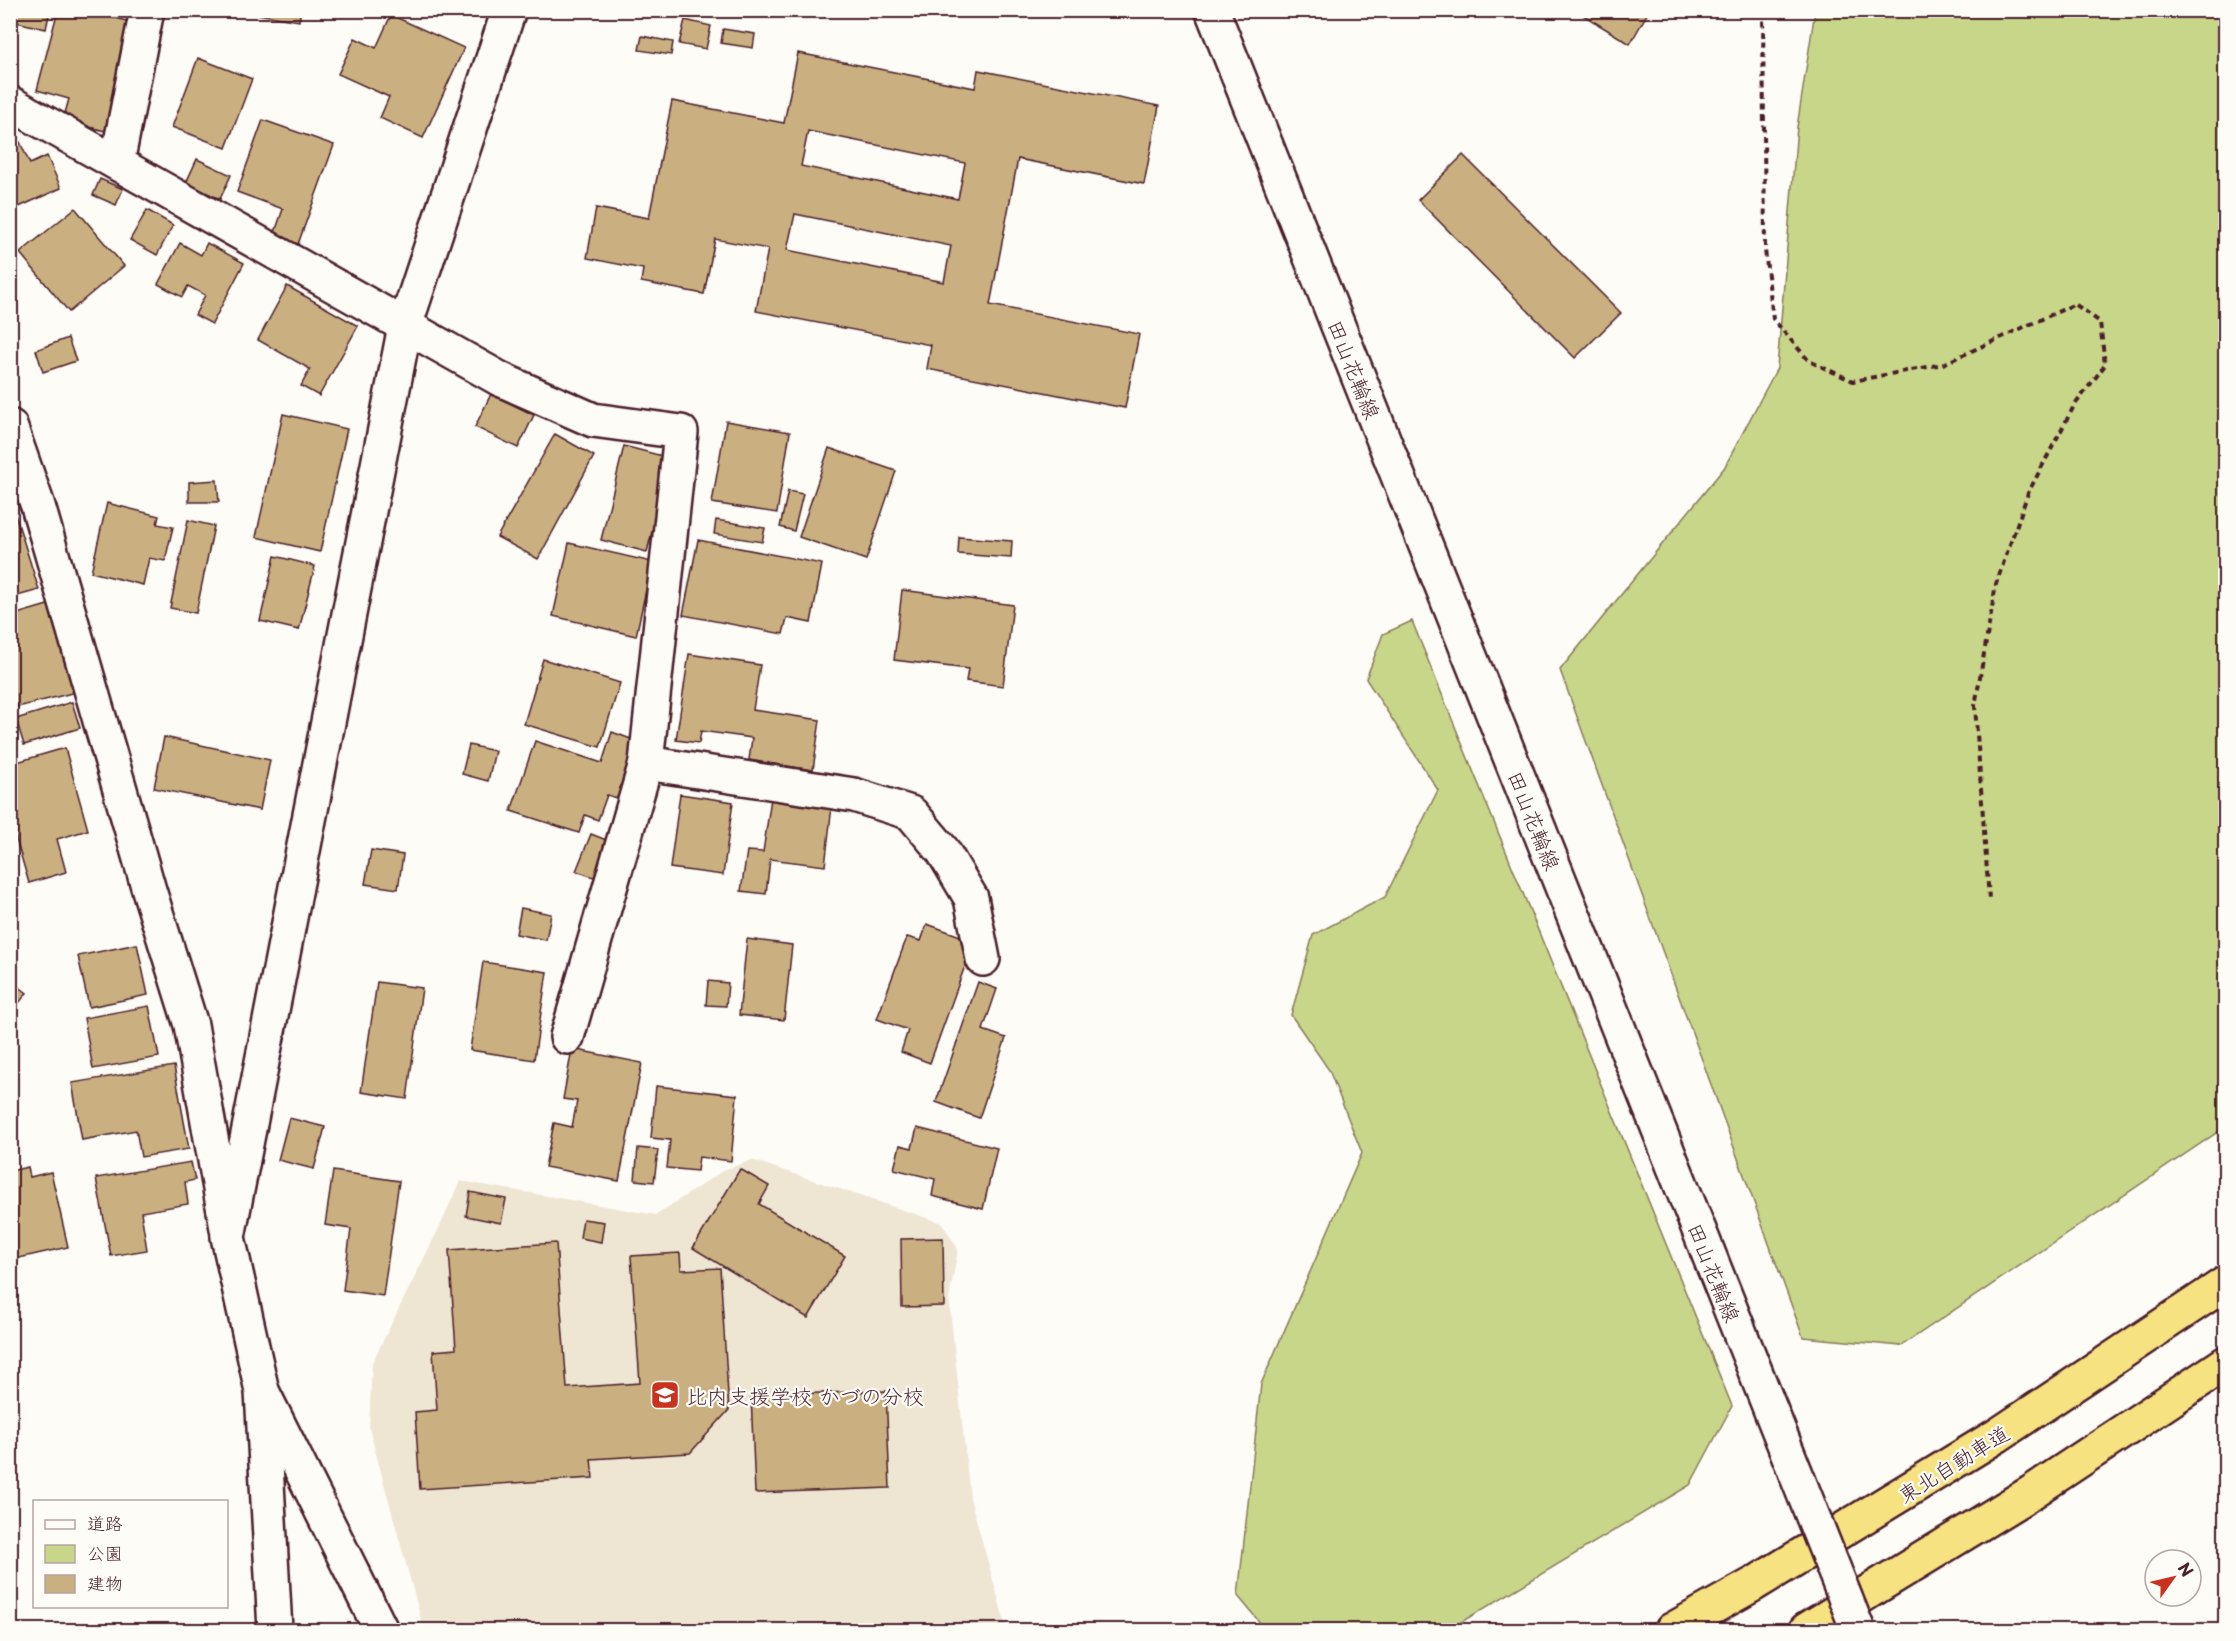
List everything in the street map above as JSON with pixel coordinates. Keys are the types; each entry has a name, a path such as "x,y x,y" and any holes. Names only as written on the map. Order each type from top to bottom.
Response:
{"highway":[{"name":"東北自動車道","path":"1672,1630 1754,1584 1998,1435 2226,1283"},
{"path":"1806,1630 2032,1492 2226,1363"}],"street":[{"path":"117,163 147,10"},
{"path":"228,1237 405,326 509,10"},
{"name":"田山花輪線","path":"1212,10 1858,1630"},
{"path":"10,103 500,378 593,420 681,432 646,763 567,1037"},
{"path":"10,426 38,506 149,890 191,1025 228,1237 262,1391 275,1630"},
{"path":"646,763 854,795 911,813 943,851 971,898 983,959"},
{"path":"262,1391 381,1630"}],"path":[{"path":"1763,10 1765,250 1773,319 1809,361 1853,381 1943,364 2075,304 2100,322 2105,365 2074,406 2028,493 1996,584 1975,706 1989,900"}],"shaded area":[{"name":"比内支援学校 かづの分校","path":"752,1160 942,1223 958,1249 949,1299 970,1498 1007,1630 424,1630 369,1428 372,1363 460,1181 656,1215 724,1170"}],"green space":[{"path":"1815,11 2225,11 2225,1127 1901,1346 1803,1337 1560,670 1724,468 1777,368 1797,127"},
{"path":"1412,621 1732,1406 1690,1485 1448,1630 1266,1630 1238,1596 1261,1384 1362,1153 1329,1070 1291,1015 1313,935 1385,897 1438,790 1366,679 1383,634"}],"building":[{"path":"15,10 50,10 46,29 12,21"},
{"path":"58,10 88,10 137,24 109,132 63,120 69,99 37,90"},
{"path":"234,10 301,10 299,21"},
{"path":"1575,10 1641,10 1647,14 1630,44"},
{"path":"391,15 464,48 423,138 380,118 389,97 338,74 355,38 376,48"},
{"path":"685,20 711,26 706,49 679,44"},
{"path":"723,29 755,34 753,48 721,43"},
{"path":"642,36 673,42 671,55 639,50"},
{"path":"798,53 975,88 978,70 1159,106 1144,184 1018,159 990,305 1139,334 1125,408 927,369 931,345 756,311 768,249 715,239 704,294 641,282 643,269 587,258 596,208 649,218 672,101 784,123","holes":["808,131 965,163 958,199 801,166","795,214 951,246 944,282 787,250"]},
{"path":"198,58 252,79 226,148 172,127"},
{"path":"263,120 334,145 298,244 274,235 283,209 237,192"},
{"path":"20,142 30,164 47,156 61,188 10,211 10,146"},
{"path":"1463,155 1621,313 1575,358 1418,200"},
{"path":"197,159 231,175 220,199 186,183"},
{"path":"100,179 123,189 116,205 93,195"},
{"path":"75,208 124,266 69,312 20,253"},
{"path":"147,210 173,225 157,255 130,240"},
{"path":"180,243 201,255 207,243 244,263 212,324 195,315 205,295 188,286 182,297 158,284"},
{"path":"287,286 358,326 319,396 301,386 310,369 258,340"},
{"path":"68,338 76,361 43,372 36,350"},
{"path":"491,394 534,415 518,448 475,427"},
{"path":"283,414 347,429 320,552 256,537"},
{"path":"726,421 790,432 777,513 712,503"},
{"path":"555,434 594,456 538,559 497,537"},
{"path":"624,446 670,458 647,552 601,540"},
{"path":"829,448 896,471 866,560 799,537"},
{"path":"217,480 219,502 189,502 189,482"},
{"path":"788,491 803,494 794,531 780,527"},
{"path":"10,498 39,590 10,598"},
{"path":"107,503 159,516 157,524 173,527 165,561 149,558 143,585 91,572"},
{"path":"188,520 214,526 196,613 170,608"},
{"path":"716,520 765,528 762,542 714,534"},
{"path":"959,537 1012,541 1011,558 958,554"},
{"path":"698,540 822,564 811,623 787,618 783,634 683,615"},
{"path":"569,543 652,562 636,636 553,616"},
{"path":"275,556 315,566 299,630 260,621"},
{"path":"902,590 1013,605 1003,686 966,681 968,669 894,660"},
{"path":"51,604 76,692 10,709 10,616"},
{"path":"689,654 760,665 753,710 820,720 813,770 749,760 752,738 701,731 699,743 676,740"},
{"path":"543,659 620,683 600,747 524,724"},
{"path":"72,702 80,728 24,745 16,719"},
{"path":"612,732 639,742 620,799 607,795 598,820 585,815 579,833 511,811 535,741 602,763"},
{"path":"164,737 270,760 260,810 154,788"},
{"path":"469,745 495,751 488,781 462,774"},
{"path":"65,748 88,830 57,839 66,872 29,883 10,819 10,764"},
{"path":"680,794 733,802 723,875 670,868"},
{"path":"771,798 832,806 825,866 770,859 766,894 741,891 747,851 763,852"},
{"path":"591,834 614,843 600,879 576,871"},
{"path":"371,850 403,855 398,889 365,884"},
{"path":"521,908 551,914 546,940 516,934"},
{"path":"927,924 974,941 930,1063 901,1052 908,1030 877,1019 907,937 921,941"},
{"path":"747,939 792,945 784,1020 739,1015"},
{"path":"137,944 148,995 89,1007 78,956"},
{"path":"483,962 547,972 534,1060 470,1050"},
{"path":"10,980 27,993 10,1014"},
{"path":"708,981 728,983 726,1006 706,1005"},
{"path":"377,982 422,988 407,1099 361,1092"},
{"path":"978,982 997,989 983,1030 1006,1038 979,1118 936,1102"},
{"path":"149,1006 159,1057 93,1069 84,1018"},
{"path":"572,1049 642,1063 619,1181 545,1167 554,1123 572,1127 577,1101 563,1099"},
{"path":"174,1066 189,1149 141,1157 136,1130 82,1140 72,1083"},
{"path":"656,1086 737,1095 731,1161 699,1157 697,1171 667,1168 670,1140 651,1138"},
{"path":"289,1118 325,1127 314,1169 278,1160"},
{"path":"917,1128 997,1148 983,1209 932,1196 935,1179 894,1169 900,1145 912,1148"},
{"path":"638,1148 658,1150 654,1182 635,1180"},
{"path":"191,1162 195,1180 185,1182 188,1204 141,1212 147,1250 111,1256 96,1178"},
{"path":"28,1167 30,1177 51,1172 68,1247 10,1260 10,1171"},
{"path":"740,1169 769,1186 759,1204 845,1256 808,1318 693,1248"},
{"path":"333,1171 399,1181 383,1296 343,1290 351,1229 325,1225"},
{"path":"470,1192 506,1199 501,1223 466,1216"},
{"path":"583,1219 604,1222 601,1242 580,1238"},
{"path":"943,1238 944,1306 902,1307 901,1239"},
{"path":"556,1243 567,1388 640,1383 631,1256 680,1253 681,1270 720,1268 729,1410 690,1453 591,1459 593,1478 420,1489 415,1412 437,1410 433,1351 456,1349 449,1250"},
{"path":"10,1263 18,1295 10,1297"},
{"path":"886,1391 890,1488 755,1493 751,1395"}],"place":[{"name":"比内支援学校 かづの分校","path":"665,1395"}]}
